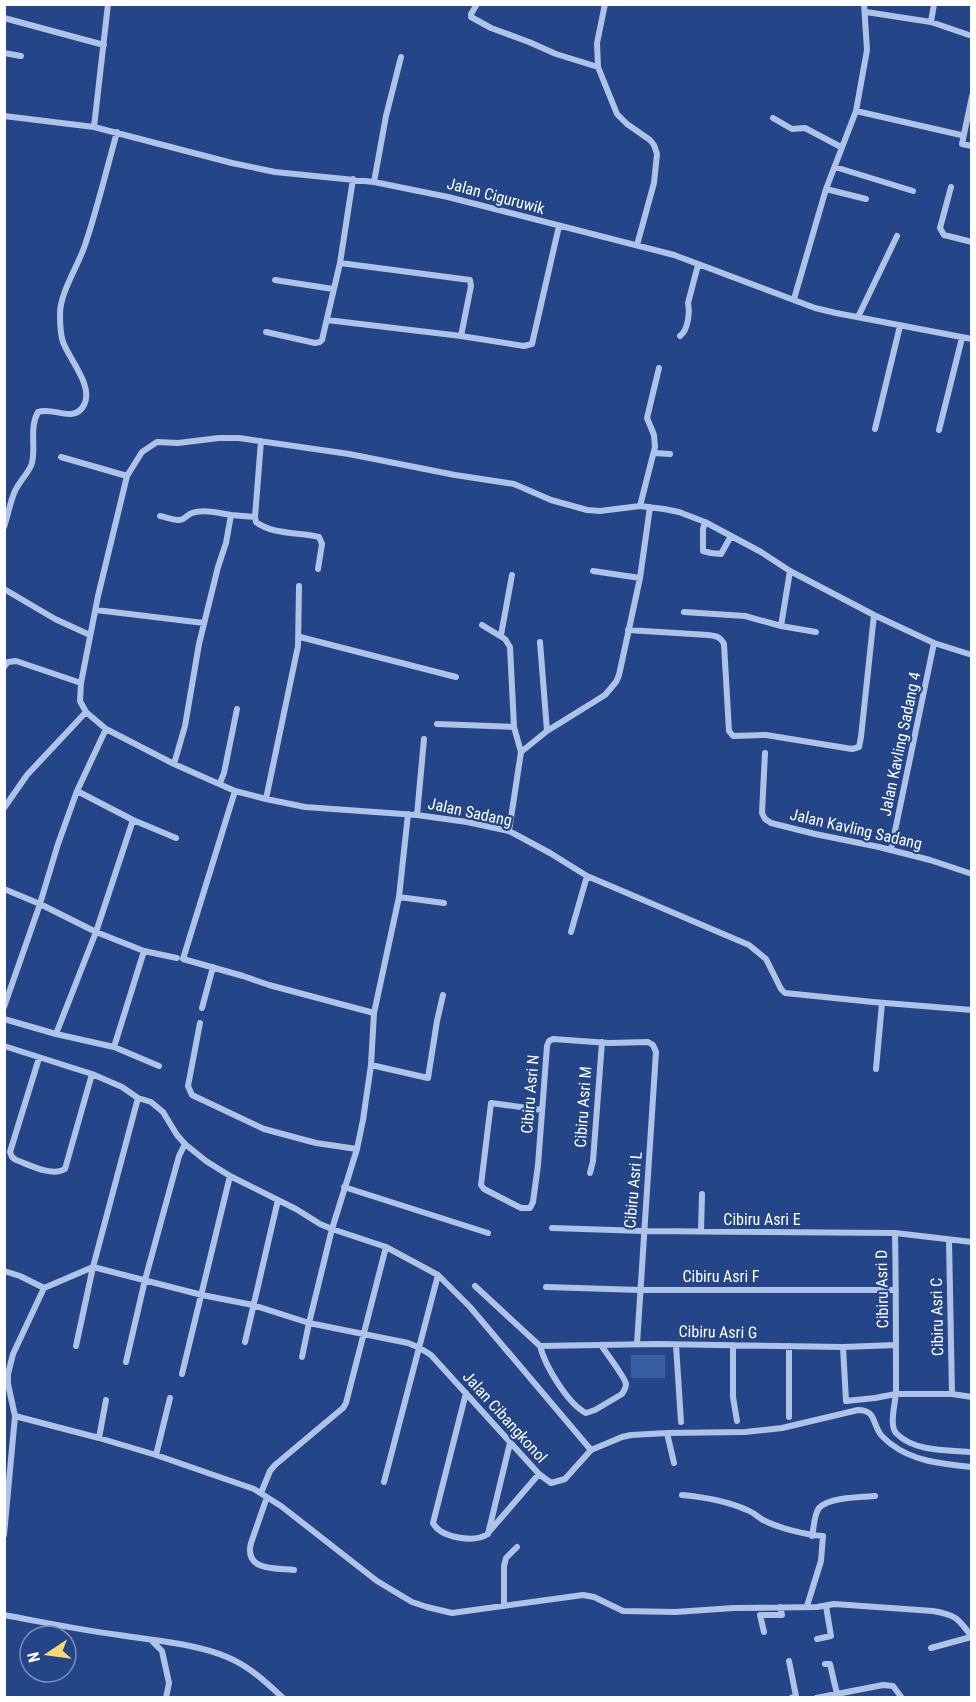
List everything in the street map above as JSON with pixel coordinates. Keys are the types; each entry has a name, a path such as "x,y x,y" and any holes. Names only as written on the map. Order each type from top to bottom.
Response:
{"street":[{"path":"94,127 108,4"},
{"path":"477,4 471,17 491,28 556,54 598,67"},
{"path":"605,4 597,43 598,67 617,114 650,140 657,151 654,183 637,245"},
{"path":"794,299 826,189 856,111 867,51 864,4"},
{"path":"931,22 934,4"},
{"path":"866,12 931,22 972,36"},
{"path":"4,18 104,45"},
{"path":"4,53 21,56"},
{"path":"374,182 386,116 401,57"},
{"path":"972,96 962,144 972,147"},
{"path":"856,111 961,135"},
{"name":"Jalan Ciguruwik","path":"4,116 94,127 275,172 374,182 448,197 674,255 698,266 815,308 972,339"},
{"path":"773,118 792,129 805,128 841,147"},
{"path":"4,527 15,492 31,464 34,449 33,432 38,412 46,410 68,414 77,412 84,404 87,393 83,381 63,343 60,327 61,300 83,252 117,132"},
{"path":"835,167 913,190"},
{"path":"266,332 315,343 320,342 340,263 352,179"},
{"path":"951,187 940,231 944,235 972,242"},
{"path":"826,189 866,199"},
{"path":"327,321 529,346 532,344 559,226"},
{"path":"858,317 897,236"},
{"path":"340,263 470,280 471,286 461,336"},
{"path":"680,336 684,332 690,309 688,303 698,266"},
{"path":"275,280 333,289"},
{"path":"875,429 900,326"},
{"path":"939,430 962,338"},
{"path":"640,506 656,447 647,418 658,368"},
{"path":"4,808 27,775 86,712 80,701 81,682 127,476 142,452 157,442 219,438 261,441 349,454 454,475 514,484 551,500 587,510 600,511 640,506 679,512 705,522 790,571 874,615 934,643 972,654"},
{"path":"261,441 256,522 261,526 284,532 319,537 321,544 318,569"},
{"path":"654,453 670,454"},
{"path":"61,457 127,476"},
{"path":"521,752 547,731 596,701 612,688 620,675 640,578 650,507"},
{"path":"160,516 177,520 184,519 195,512 207,512 255,518"},
{"path":"174,764 185,726 204,623 226,543 231,515"},
{"path":"705,522 703,551 721,554 731,536"},
{"path":"593,571 640,578"},
{"path":"781,626 790,571"},
{"path":"501,635 512,576"},
{"path":"266,799 300,637 299,586"},
{"path":"4,589 56,619 90,635"},
{"path":"96,610 204,623"},
{"path":"684,612 745,616 781,626 816,632"},
{"path":"628,630 708,635 722,639 729,731 733,736 766,735 852,749 859,747 861,737 874,615"},
{"path":"482,625 501,635 510,647 514,727 521,752 509,831"},
{"path":"300,637 456,677"},
{"path":"540,642 547,731"},
{"name":"Jalan Kavling Sadang 4","path":"891,850 934,643"},
{"path":"4,668 9,662 16,661 81,682"},
{"path":"220,783 237,709"},
{"name":"Jalan Sadang","path":"86,712 106,729 174,764 235,791 305,807 417,815 509,831 587,876 749,945 766,959 785,993 972,1010"},
{"path":"437,724 514,727"},
{"path":"4,1007 77,791 106,729"},
{"path":"417,815 424,739"},
{"name":"Jalan Kavling Sadang","path":"765,753 762,813 771,823 891,850 972,874"},
{"path":"77,791 133,820 176,838"},
{"path":"235,791 183,959 374,1013"},
{"path":"302,1357 332,1229 357,1149 371,1065 374,1013 399,897 408,814"},
{"path":"56,1034 96,932 133,820"},
{"path":"572,932 587,876"},
{"path":"4,889 40,903 96,932 144,951 177,958"},
{"path":"399,897 444,903"},
{"path":"114,1047 144,951"},
{"path":"201,1008 213,967"},
{"path":"371,1065 428,1078 443,995"},
{"path":"876,1069 882,1003"},
{"path":"4,1019 114,1047 159,1066"},
{"path":"200,1023 188,1086 192,1095 264,1129 316,1143 357,1149"},
{"name":"Cibiru Asri N","path":"542,1110 491,1103 481,1185 484,1189 525,1209 530,1208 533,1202 549,1041 554,1039 648,1042"},
{"name":"Cibiru Asri M","path":"590,1173 593,1161 602,1042"},
{"name":"Cibiru Asri L","path":"637,1344 656,1052 653,1045 648,1042"},
{"path":"4,1046 92,1074 122,1087 138,1098 151,1102 163,1112 185,1144 230,1176 332,1229 386,1247 438,1275 470,1307 591,1450"},
{"path":"39,1058 10,1152 16,1160 43,1169 57,1172 65,1169 92,1074"},
{"path":"76,1346 93,1267 138,1098"},
{"path":"126,1362 145,1280 179,1156 185,1144"},
{"path":"182,1374 230,1176"},
{"path":"344,1187 488,1233"},
{"path":"700,1232 702,1194"},
{"path":"245,1342 278,1200"},
{"name":"Cibiru Asri E","path":"552,1228 700,1232 895,1233 972,1242"},
{"name":"Cibiru Asri D","path":"895,1233 896,1405 892,1426 896,1433 906,1441 926,1448 972,1452"},
{"name":"Cibiru Asri C","path":"949,1240 952,1394"},
{"path":"294,1570 263,1566 252,1560 251,1543 270,1471 346,1403 386,1247"},
{"path":"4,1535 15,1416 6,1384 13,1354 44,1288 93,1267"},
{"name":"Jalan Cibangkonol","path":"93,1267 202,1296 253,1305 309,1323 408,1343 420,1348 431,1355 538,1474 551,1483 565,1479 591,1450 622,1437 667,1433 745,1432 782,1428 846,1412 866,1410 871,1414 881,1434 901,1451 916,1458 972,1467"},
{"path":"4,1271 44,1288"},
{"path":"384,1482 438,1275"},
{"path":"475,1286 540,1347 543,1358 556,1381 586,1413 595,1410 625,1390 626,1385 623,1378 601,1345"},
{"name":"Cibiru Asri F","path":"546,1287 640,1290 896,1290"},
{"name":"Cibiru Asri G","path":"540,1347 637,1344 843,1347 896,1345"},
{"path":"675,1345 681,1422"},
{"path":"733,1346 733,1397 737,1421"},
{"path":"789,1346 789,1417"},
{"path":"843,1347 846,1401 896,1394 952,1394 972,1397"},
{"path":"466,1393 433,1523 437,1529 451,1536 469,1538 488,1534 538,1474"},
{"path":"156,1455 170,1398"},
{"path":"99,1438 106,1400"},
{"path":"15,1416 156,1455 264,1495 377,1581 412,1602 452,1613 583,1595 594,1597 623,1611 675,1612 834,1604 946,1613 959,1619 971,1637 931,1648"},
{"path":"667,1433 674,1463"},
{"path":"488,1534 510,1443"},
{"path":"682,1495 736,1506 749,1510 764,1520 812,1536 823,1536 820,1561 807,1606"},
{"path":"812,1536 818,1511 823,1506 836,1500 874,1496"},
{"path":"504,1606 504,1566 506,1558 517,1547"},
{"path":"817,1639 831,1636 826,1606"},
{"path":"764,1632 760,1615 782,1615 780,1607"},
{"path":"4,1615 182,1644 226,1656 261,1677 284,1698"},
{"path":"150,1640 162,1651 169,1683 166,1698"},
{"path":"789,1661 796,1696 790,1698"},
{"path":"825,1664 830,1664 837,1694"},
{"path":"816,1698 883,1685 893,1686 902,1698"}],"shaded area":[{"path":"631,1355 665,1355 665,1378 631,1378"}]}
